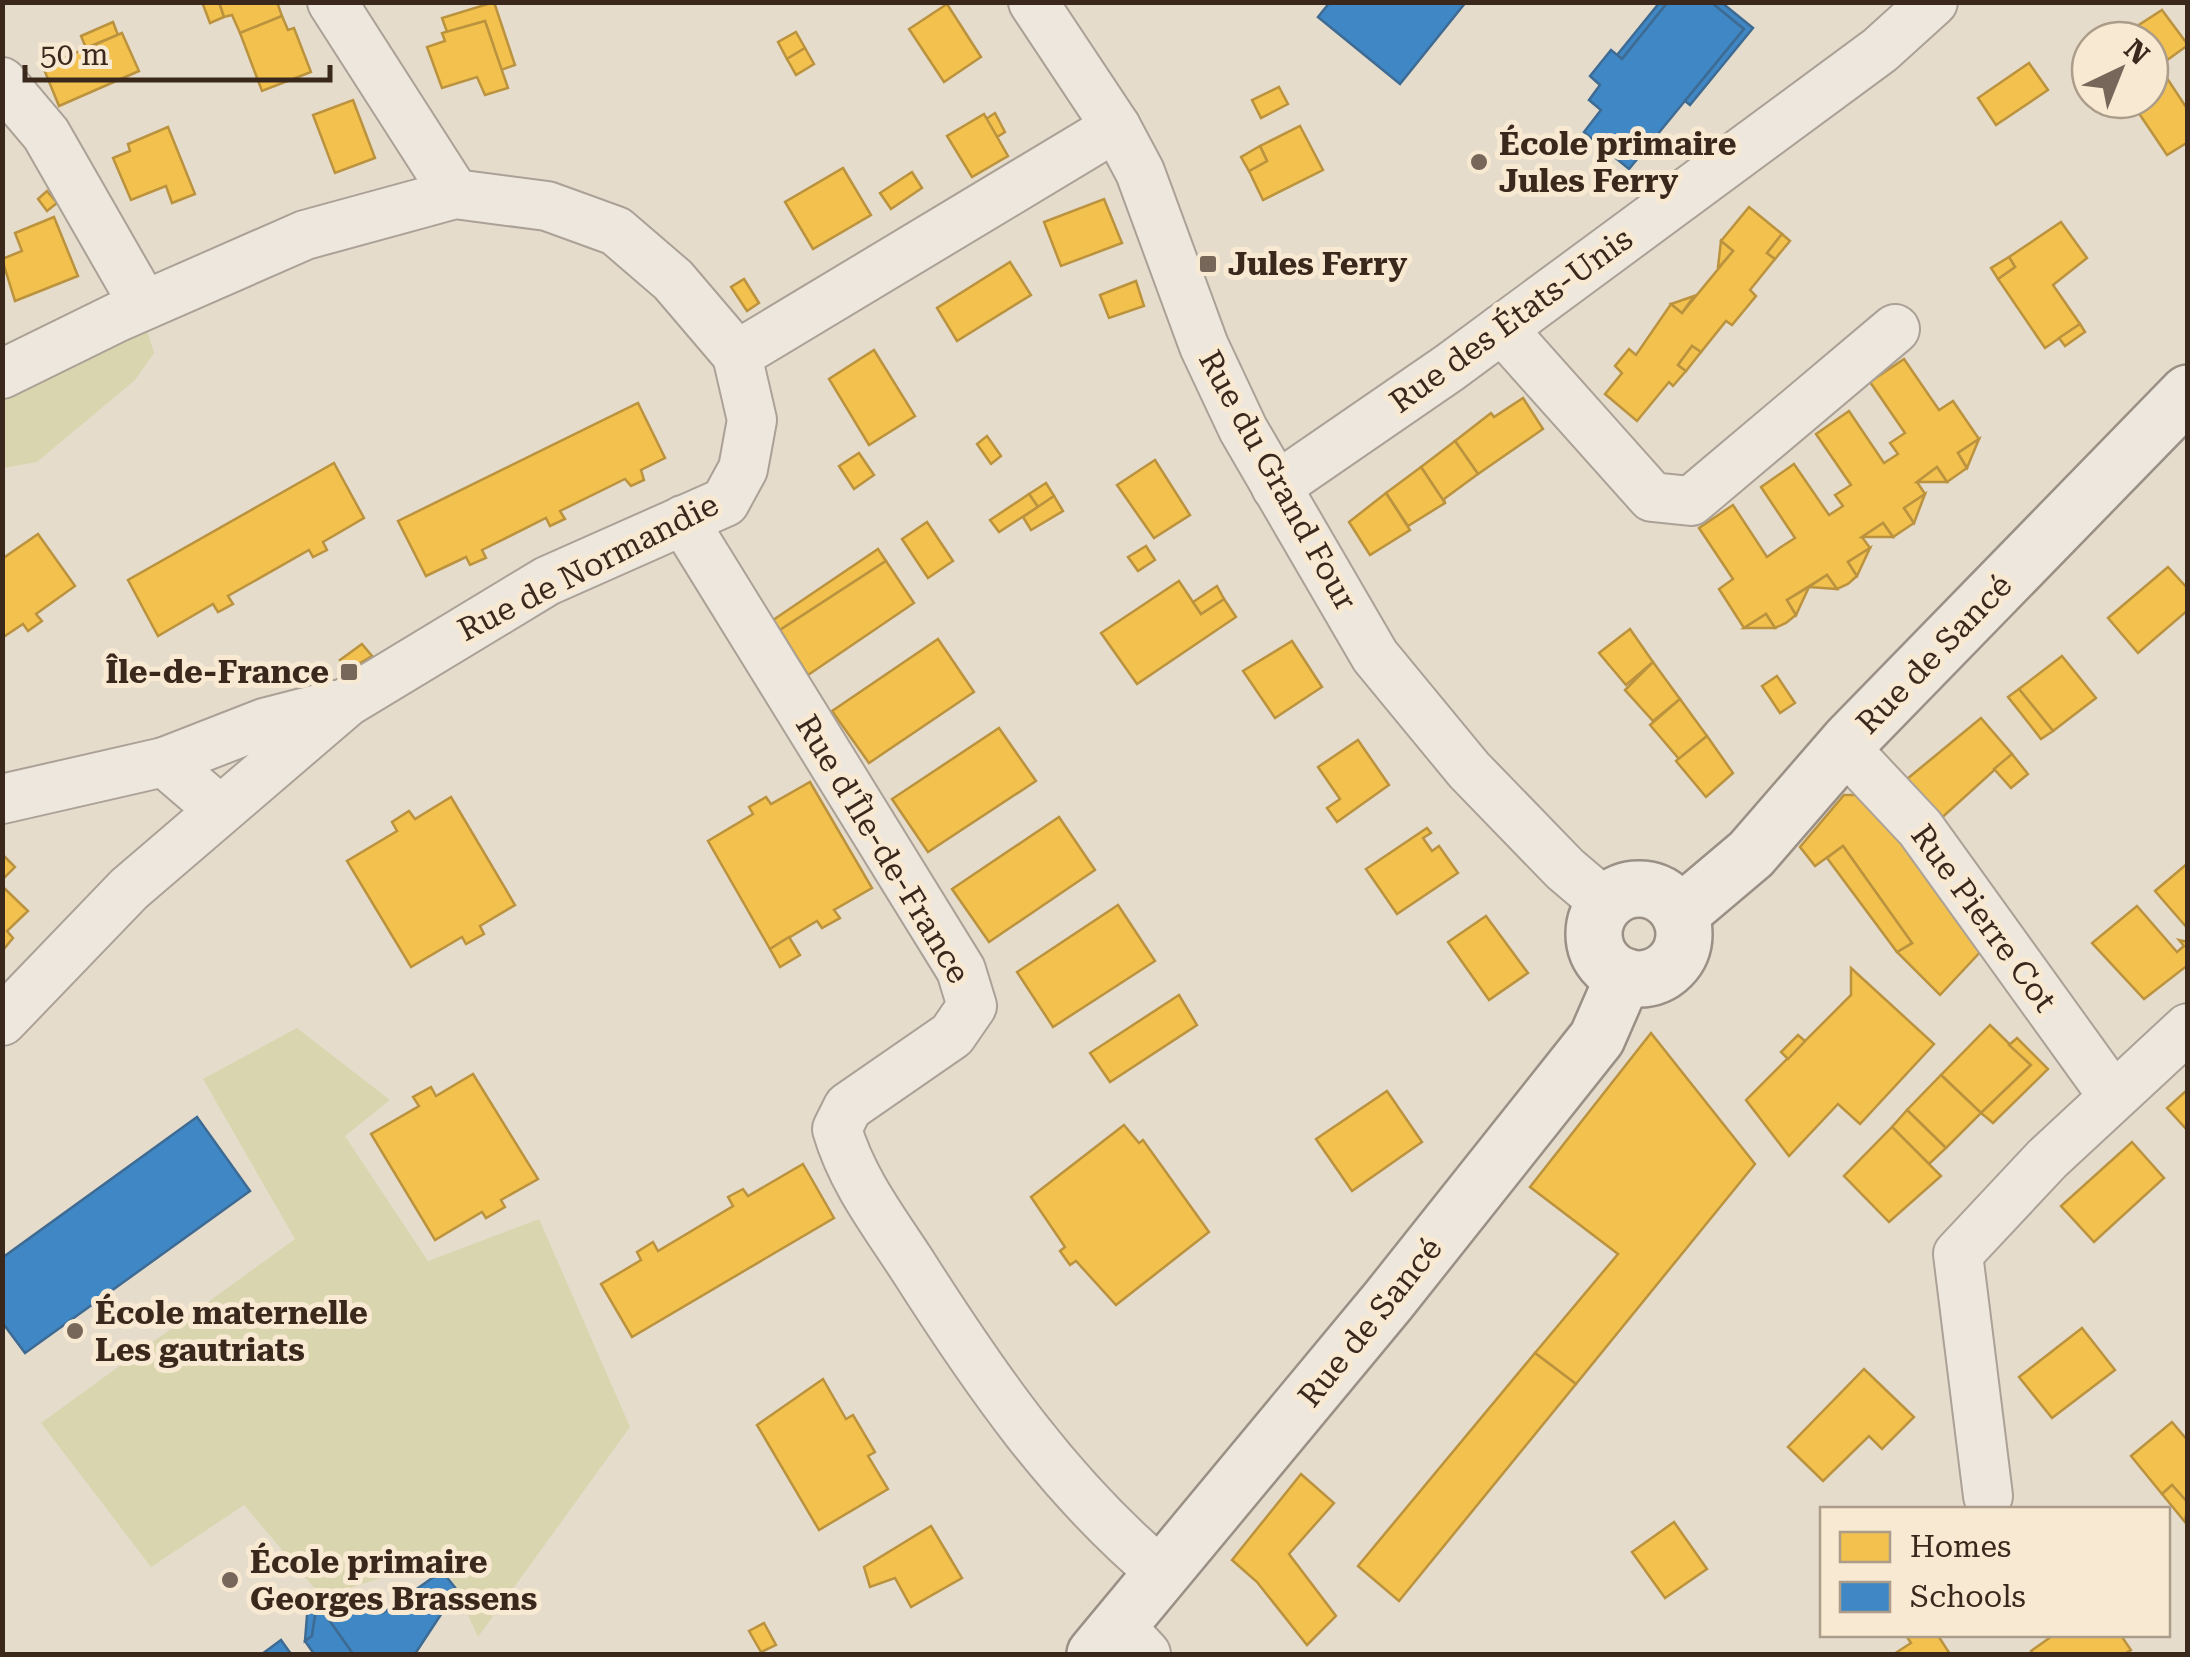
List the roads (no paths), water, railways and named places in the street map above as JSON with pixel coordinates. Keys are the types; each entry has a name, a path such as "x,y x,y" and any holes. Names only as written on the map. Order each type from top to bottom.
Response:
{"street":[{"path":"332,2 455,194"},
{"name":"Rue du Grand Four","path":"1033,2 1116,127 1140,172 1204,346 1276,487 1375,656 1425,721 1565,869 1605,903"},
{"name":"Rue des États-Unis","path":"1276,487 1502,329 1890,42 1933,2"},
{"path":"2,82 46,134 144,305"},
{"path":"2,374 144,305 305,235 455,194 547,206 616,231 673,280 737,354 1116,127"},
{"path":"1502,329 1652,497 1679,502 1691,501 1895,330"},
{"name":"Rue de Normandie","path":"2,1021 128,889 347,702 547,581 725,502 744,469 752,420 737,354"},
{"name":"Rue de Sancé","path":"1680,914 1751,854 1845,748 2182,410"},
{"name":"Rue d'Île-de-France","path":"683,520 961,970 972,1006 952,1035 848,1107 837,1129 848,1166 1040,1452 1116,1534 1163,1574"},
{"path":"2,800 164,762 264,723 347,702"},
{"name":"Rue Pierre Cot","path":"1845,748 1920,828 2112,1096"},
{"path":"164,762 220,810"},
{"path":"1643,888 1668,899 1680,914 1684,938 1672,965 1646,978 1624,976 1604,962 1594,939 1594,926 1605,903 1616,894 1643,888"},
{"name":"Rue de Sancé","path":"1121,1646 1163,1574 1597,1038 1624,976"},
{"path":"1988,1496 1958,1254 2112,1096 2188,1028"}],"place":[{"name":"École primaire Jules Ferry","path":"1479,162"},
{"name":"Jules Ferry","path":"1208,264"},
{"name":"Île-de-France","path":"349,672"},
{"name":"École maternelle Les gautriats","path":"75,1331"},
{"name":"École primaire Georges Brassens","path":"230,1580"}]}
